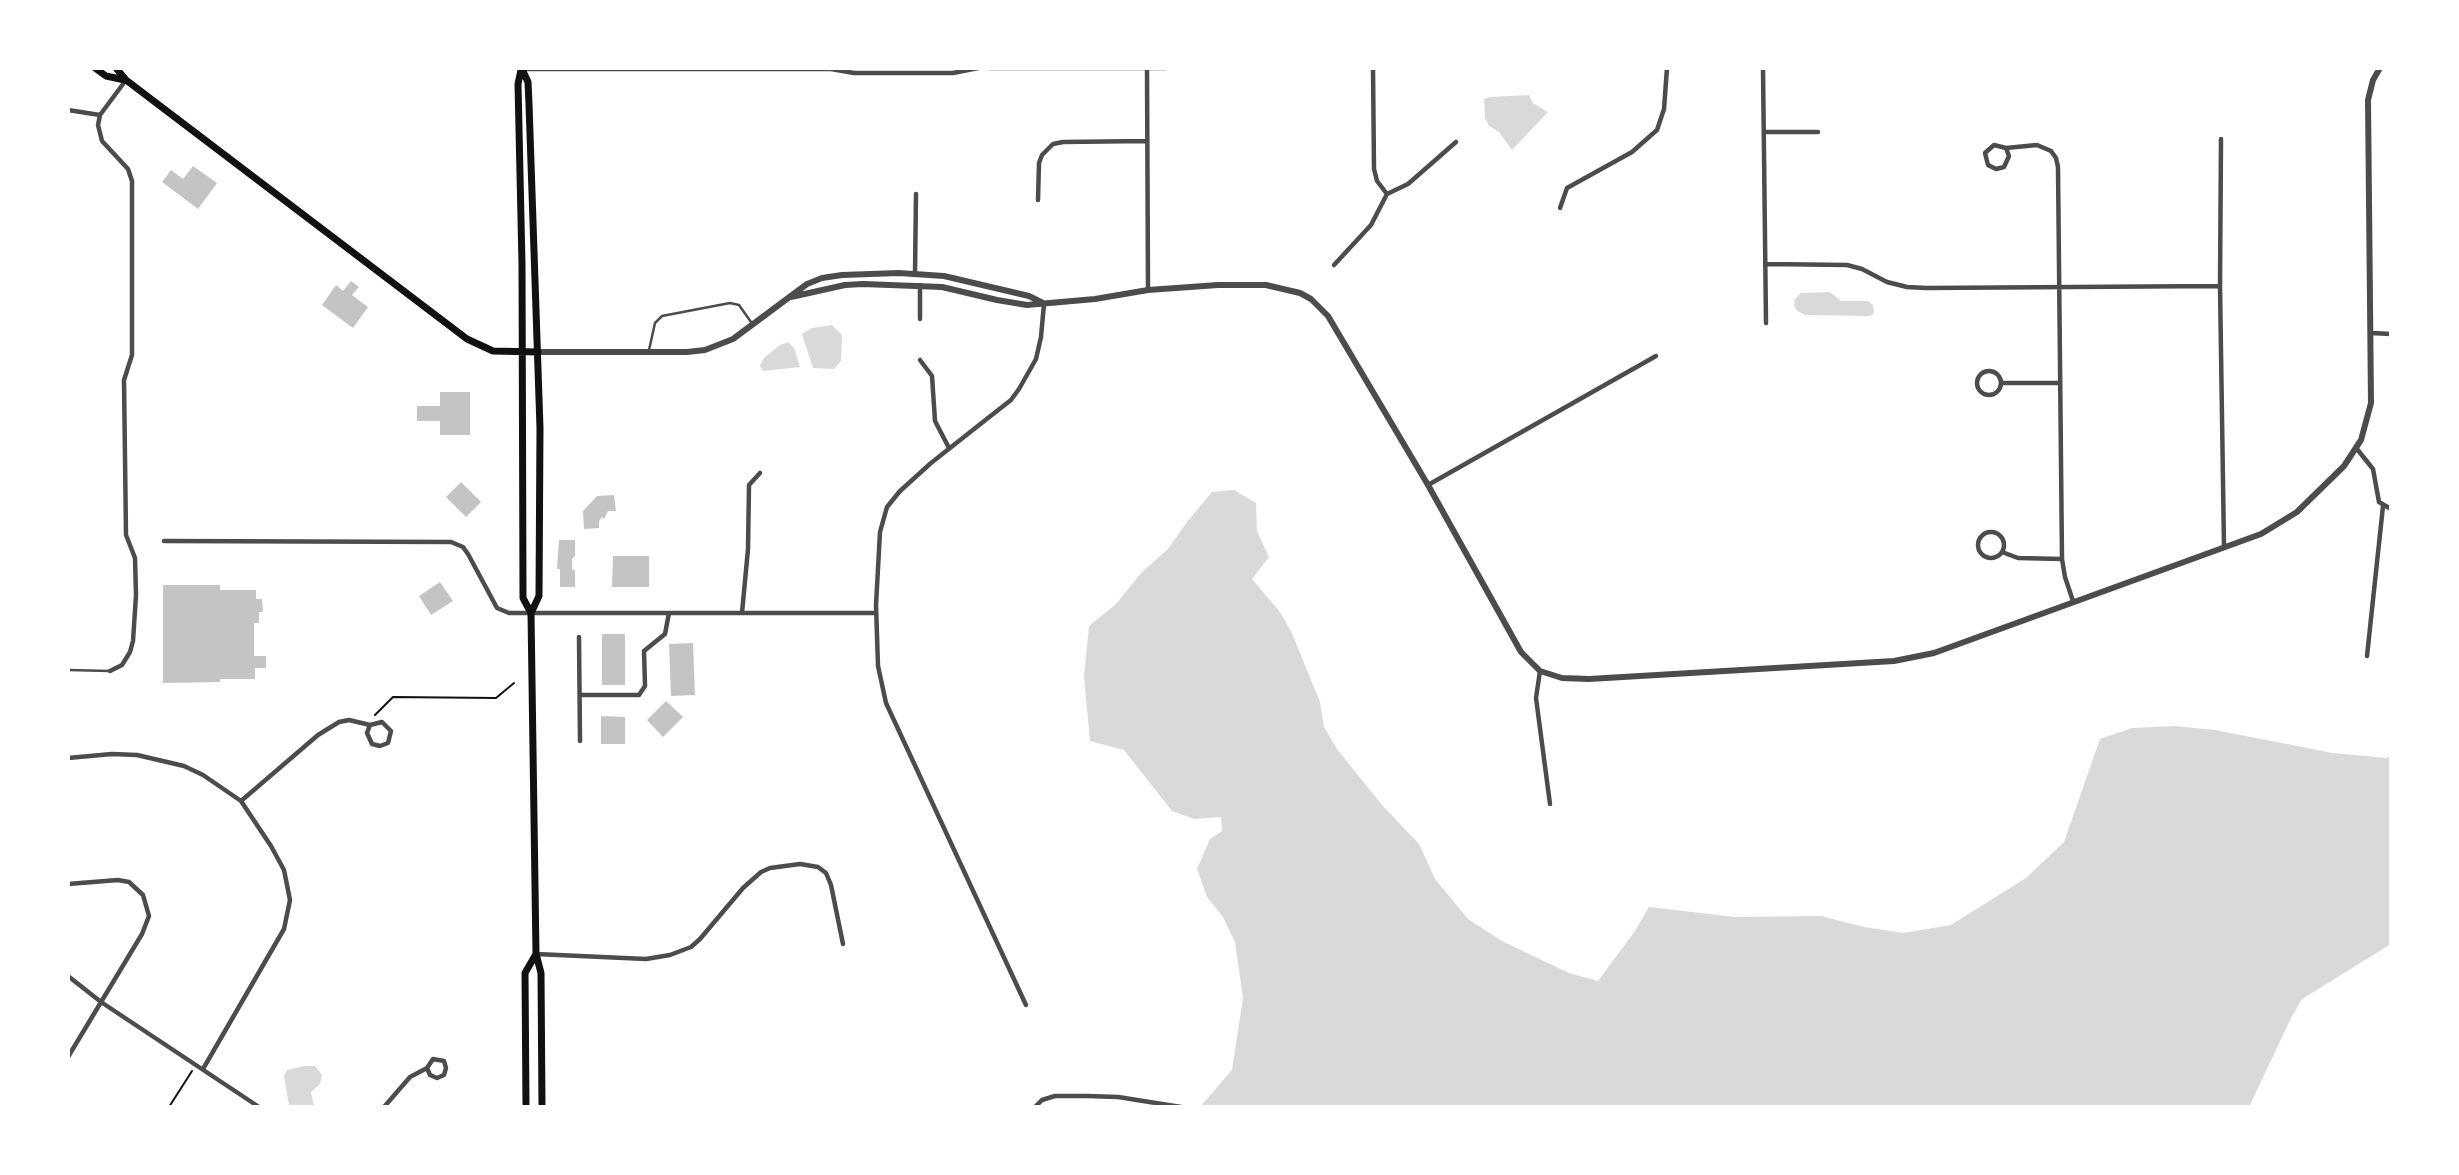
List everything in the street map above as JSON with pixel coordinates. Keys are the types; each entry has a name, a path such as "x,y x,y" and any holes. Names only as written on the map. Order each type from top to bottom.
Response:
{"main road":[{"path":"95,68 106,76 126,80"},
{"path":"116,68 126,80 467,339 493,351 538,352"},
{"path":"522,69 528,82 538,352 539,596 531,613 536,954 541,973 542,1107"},
{"path":"522,69 518,84 523,598 531,613"},
{"path":"526,1107 525,973 536,954"},
{"path":"526,1074 542,1075"}],"street":[{"path":"522,69 831,68 854,73 953,73 978,68"},
{"path":"989,68 1166,68"},
{"path":"1373,68 1374,169 1377,181 1387,194"},
{"path":"1560,208 1567,188 1632,152 1657,130 1664,109 1667,68"},
{"path":"1763,68 1766,323"},
{"path":"791,297 845,285 920,285 963,291 1015,304 1044,304 1148,290 1245,285 1287,288 1311,299 1328,316 1428,485 1521,652 1540,671 1562,678 1589,680 1894,661 1934,653 2261,534 2297,512 2332,480 2357,449 2371,403 2368,100 2372,80 2380,68"},
{"path":"1147,69 1148,290"},
{"path":"110,671 122,665 130,652 136,594 135,558 126,535 124,380 132,355 132,181 128,169 102,141 99,125 100,115 126,80"},
{"path":"68,110 100,115"},
{"path":"1764,132 1818,132"},
{"path":"2221,139 2224,547"},
{"path":"1038,200 1039,163 1042,155 1053,144 1147,141"},
{"path":"1334,265 1371,225 1387,194 1408,184 1455,142"},
{"path":"2006,148 2009,156 2007,164 2000,169 1988,165 1984,158 1987,149 1994,145 2006,148 2044,146 2056,158 2062,558 2073,601"},
{"path":"915,274 916,194"},
{"path":"1767,264 1847,265 1907,287 2220,286"},
{"path":"538,352 705,350 733,339 807,284 822,278 856,274 915,274 961,279 1029,296 1044,304"},
{"path":"920,285 920,319"},
{"path":"1026,1005 886,703 878,666 876,613 880,532 887,507 900,491 949,448 1011,400 1036,359 1044,304"},
{"path":"2371,333 2391,334"},
{"path":"1428,485 1656,356"},
{"path":"920,360 932,376 935,421 949,448"},
{"path":"1991,371 1998,375 2001,383 1995,393 1987,395 1980,391 1977,383 1980,375 1991,371"},
{"path":"2001,383 2060,383"},
{"path":"2357,449 2373,469 2377,495 2383,506 2367,656"},
{"path":"742,613 749,485 760,473"},
{"path":"2383,506 2391,509"},
{"path":"1988,533 1996,533 2004,544 2002,552 1994,557 1986,556 1978,546 1981,538 1988,533"},
{"path":"164,541 451,542 463,547 468,554 497,608 509,613 876,613"},
{"path":"2002,552 2018,558 2062,558"},
{"path":"580,695 639,695 645,686 644,651 665,634 669,613"},
{"path":"579,637 580,741"},
{"path":"1540,671 1536,698 1550,804"},
{"path":"241,802 328,727 349,720 368,724 382,722 389,727 391,735 388,743 380,746 372,744 367,737 368,724"},
{"path":"68,758 112,754 160,759 203,775 241,802 284,870 290,900 284,929 203,1069"},
{"path":"536,954 646,959 681,951 700,939 743,888 761,872 770,868 800,864 818,867 826,873 843,944"},
{"path":"68,884 118,880 129,882 143,895 148,906 147,925 68,1057"},
{"path":"68,976 101,1002 259,1107"},
{"path":"384,1107 410,1077 426,1068 429,1061 436,1058 444,1061 446,1068 444,1075 437,1078 430,1075 426,1068"},
{"path":"1035,1107 1042,1100 1055,1096 1087,1096 1118,1097 1181,1107"}],"lane":[{"path":"649,352 652,330 662,316 730,303 738,305 754,325"},
{"path":"68,670 110,671"}],"path":[{"path":"368,724 393,698 496,698 514,684"},
{"path":"169,1107 197,1065"}],"shaded area":[{"path":"1529,95 1533,103 1548,112 1512,150 1499,132 1489,126 1485,118 1484,99"},
{"path":"1830,292 1841,301 1868,301 1873,305 1874,313 1870,316 1805,315 1797,311 1794,305 1795,299 1801,293"},
{"path":"832,325 842,335 841,361 834,369 813,368 802,334 812,328"},
{"path":"788,342 794,348 800,367 763,371 760,366 764,358"},
{"path":"1234,490 1256,503 1257,531 1269,557 1252,579 1280,612 1291,631 1320,702 1324,727 1337,749 1382,805 1419,844 1435,879 1468,919 1502,941 1569,973 1598,981 1649,907 1735,917 1821,916 1903,933 1951,925 2026,878 2064,842 2100,739 2132,728 2174,726 2215,730 2333,753 2386,758 2391,756 2391,944 2302,999 2249,1107 1200,1107 1232,1070 1243,998 1235,942 1223,917 1207,897 1197,869 1210,839 1222,831 1221,817 1194,819 1172,811 1124,750 1090,741 1084,676 1089,626 1116,604 1141,573 1168,549 1212,492"},
{"path":"315,1066 322,1075 320,1084 311,1092 314,1107 292,1107 289,1105 284,1076 287,1070"}],"building":[{"path":"193,166 217,183 198,209 162,182 171,170 183,179"},
{"path":"351,281 359,287 352,295 368,307 353,328 322,305 336,285 343,291"},
{"path":"440,392 470,392 470,435 440,435 440,421 417,421 417,406 440,406"},
{"path":"461,482 481,502 466,517 446,497"},
{"path":"614,495 616,511 608,511 604,519 602,517 599,528 584,529 583,511 597,496"},
{"path":"559,540 575,540 572,569 575,571 575,587 560,587 560,569 557,569"},
{"path":"613,556 649,556 649,587 612,587"},
{"path":"440,582 453,601 431,615 419,596"},
{"path":"163,585 220,585 220,590 256,590 256,599 262,599 263,612 259,612 259,623 254,623 254,656 266,656 266,668 255,668 255,679 163,683"},
{"path":"602,634 625,634 625,685 602,685"},
{"path":"693,643 695,695 671,696 669,644"},
{"path":"666,701 683,717 663,737 647,720"},
{"path":"601,716 625,717 625,744 601,744"}]}
